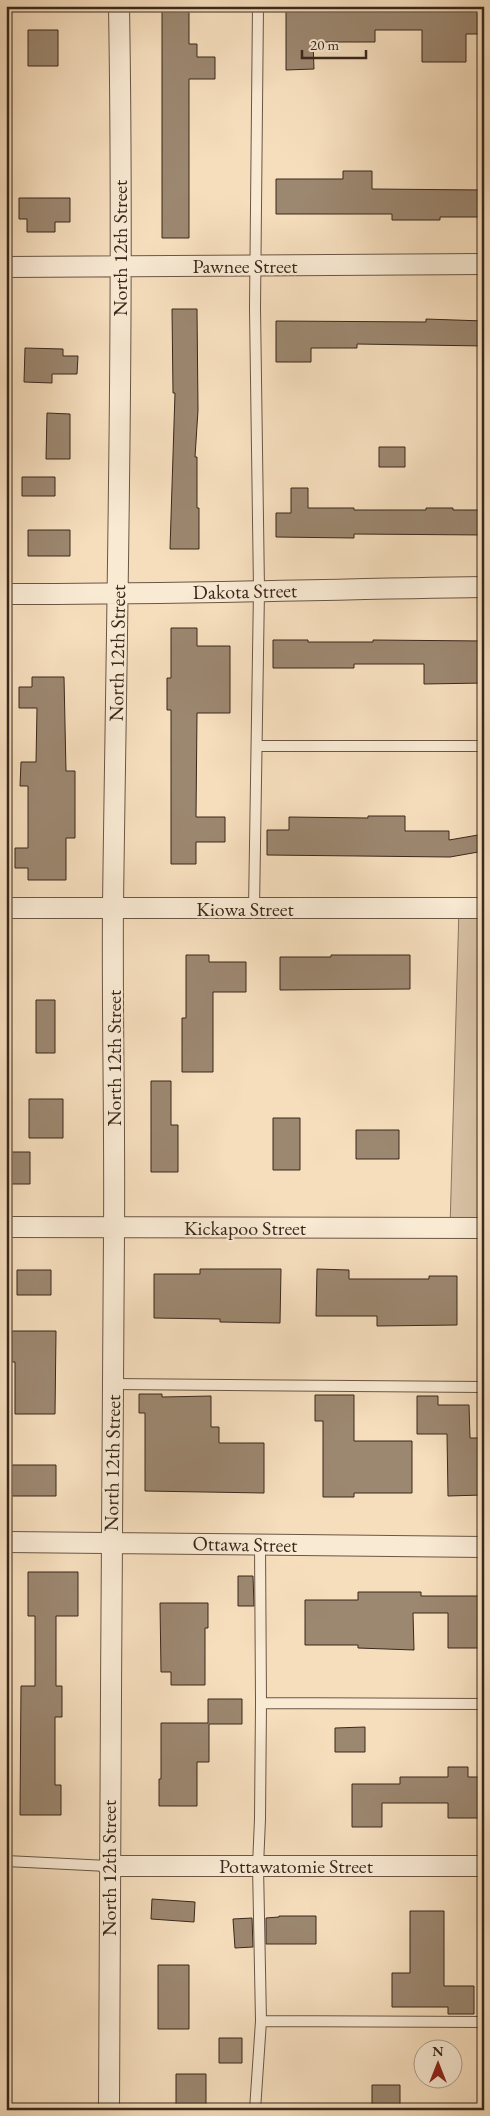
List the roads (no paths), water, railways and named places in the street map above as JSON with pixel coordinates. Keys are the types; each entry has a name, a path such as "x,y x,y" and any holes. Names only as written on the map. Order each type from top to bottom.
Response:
{"street":[{"name":"North 12th Street","path":"109,2110 108,1866 114,1228 113,910 119,594 119,6"},
{"name":"Pawnee Street","path":"6,267 484,264"},
{"name":"Dakota Street","path":"6,594 119,594 484,587"},
{"name":"Kiowa Street","path":"6,908 113,910 484,908"},
{"name":"Kickapoo Street","path":"6,1227 484,1228"},
{"name":"Ottawa Street","path":"6,1542 484,1547"},
{"name":"Pottawatomie Street","path":"108,1866 484,1866"}],"lane":[{"path":"254,909 259,590 256,266 258,6"},
{"path":"257,746 484,746"},
{"path":"113,1384 484,1387"},
{"path":"256,2110 261,2021 258,1866 261,1703 260,1544"},
{"path":"261,1703 484,1704"},
{"path":"6,1861 108,1866"},
{"path":"261,2021 484,2022"}]}
